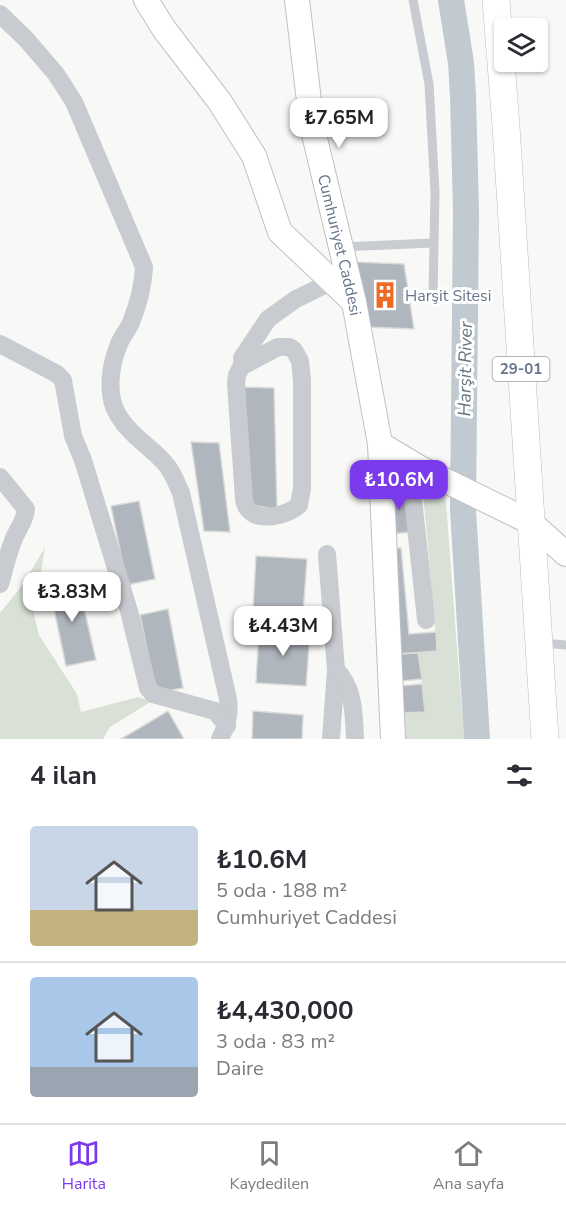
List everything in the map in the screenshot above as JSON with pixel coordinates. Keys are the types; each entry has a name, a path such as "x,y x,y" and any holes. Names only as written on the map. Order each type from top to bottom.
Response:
{"main road":[{"path":"146,0 164,29 220,102 254,156 280,232 354,302"},
{"name":"Cumhuriyet Caddesi","path":"297,0 312,126 354,302 380,444 393,739"},
{"name":"29-01","path":"496,0 530,522 553,644 545,739"},
{"path":"380,444 415,465 530,522 566,554"}],"street":[{"path":"0,14 26,39 56,74 74,102 144,267 142,290 131,323 119,345 110,391 113,406 129,430 165,462 181,494 228,699 230,711 223,733"},
{"path":"243,363 252,363 278,347 289,347 300,361 302,488 299,505 293,511 281,515 255,514 248,509 244,499 237,375 243,363 243,354 268,319 290,303 333,280"},
{"path":"0,344 51,371 63,380 73,436 83,460 129,611 148,688 153,694 215,711 223,733"},
{"path":"415,465 413,487 426,620"},
{"path":"0,477 26,509 24,522 9,552 0,584"},
{"path":"327,554 336,670 331,739"},
{"path":"336,670 345,678 351,698 355,739"}],"lane":[{"path":"413,0 429,84 435,192 433,297"},
{"path":"341,247 433,243"}],"shaded area":[{"path":"417,483 445,490 464,739 403,739 402,713 422,684 418,653 437,651 423,492"},
{"path":"45,547 34,615 39,635 77,694 81,712 138,697 152,701 110,727 103,739 0,739 0,613 24,583"}],"building":[{"name":"Harşit Sitesi","path":"354,262 404,264 414,329 366,327"},
{"path":"244,387 274,388 277,510 249,504"},
{"path":"191,442 219,443 230,532 204,531"},
{"path":"408,488 412,532 390,534 386,490"},
{"path":"139,501 155,579 127,585 111,506"},
{"path":"389,548 401,548 409,634 436,632 437,651 398,654"},
{"path":"256,556 307,559 303,613 253,610"},
{"path":"77,578 96,660 66,666 49,585"},
{"path":"168,609 183,688 156,693 140,615"},
{"path":"259,629 310,632 306,686 256,683"},
{"path":"418,653 422,679 401,681 398,654"},
{"path":"422,684 425,712 402,713 399,686"},
{"path":"168,711 184,739 121,739"},
{"path":"253,711 303,715 302,739 252,739"}],"waterway":[{"name":"Harşit River","path":"451,0 461,63 463,96 466,212 463,510 477,739"}],"place":[{"name":"Harşit Sitesi","path":"385,295"}]}
